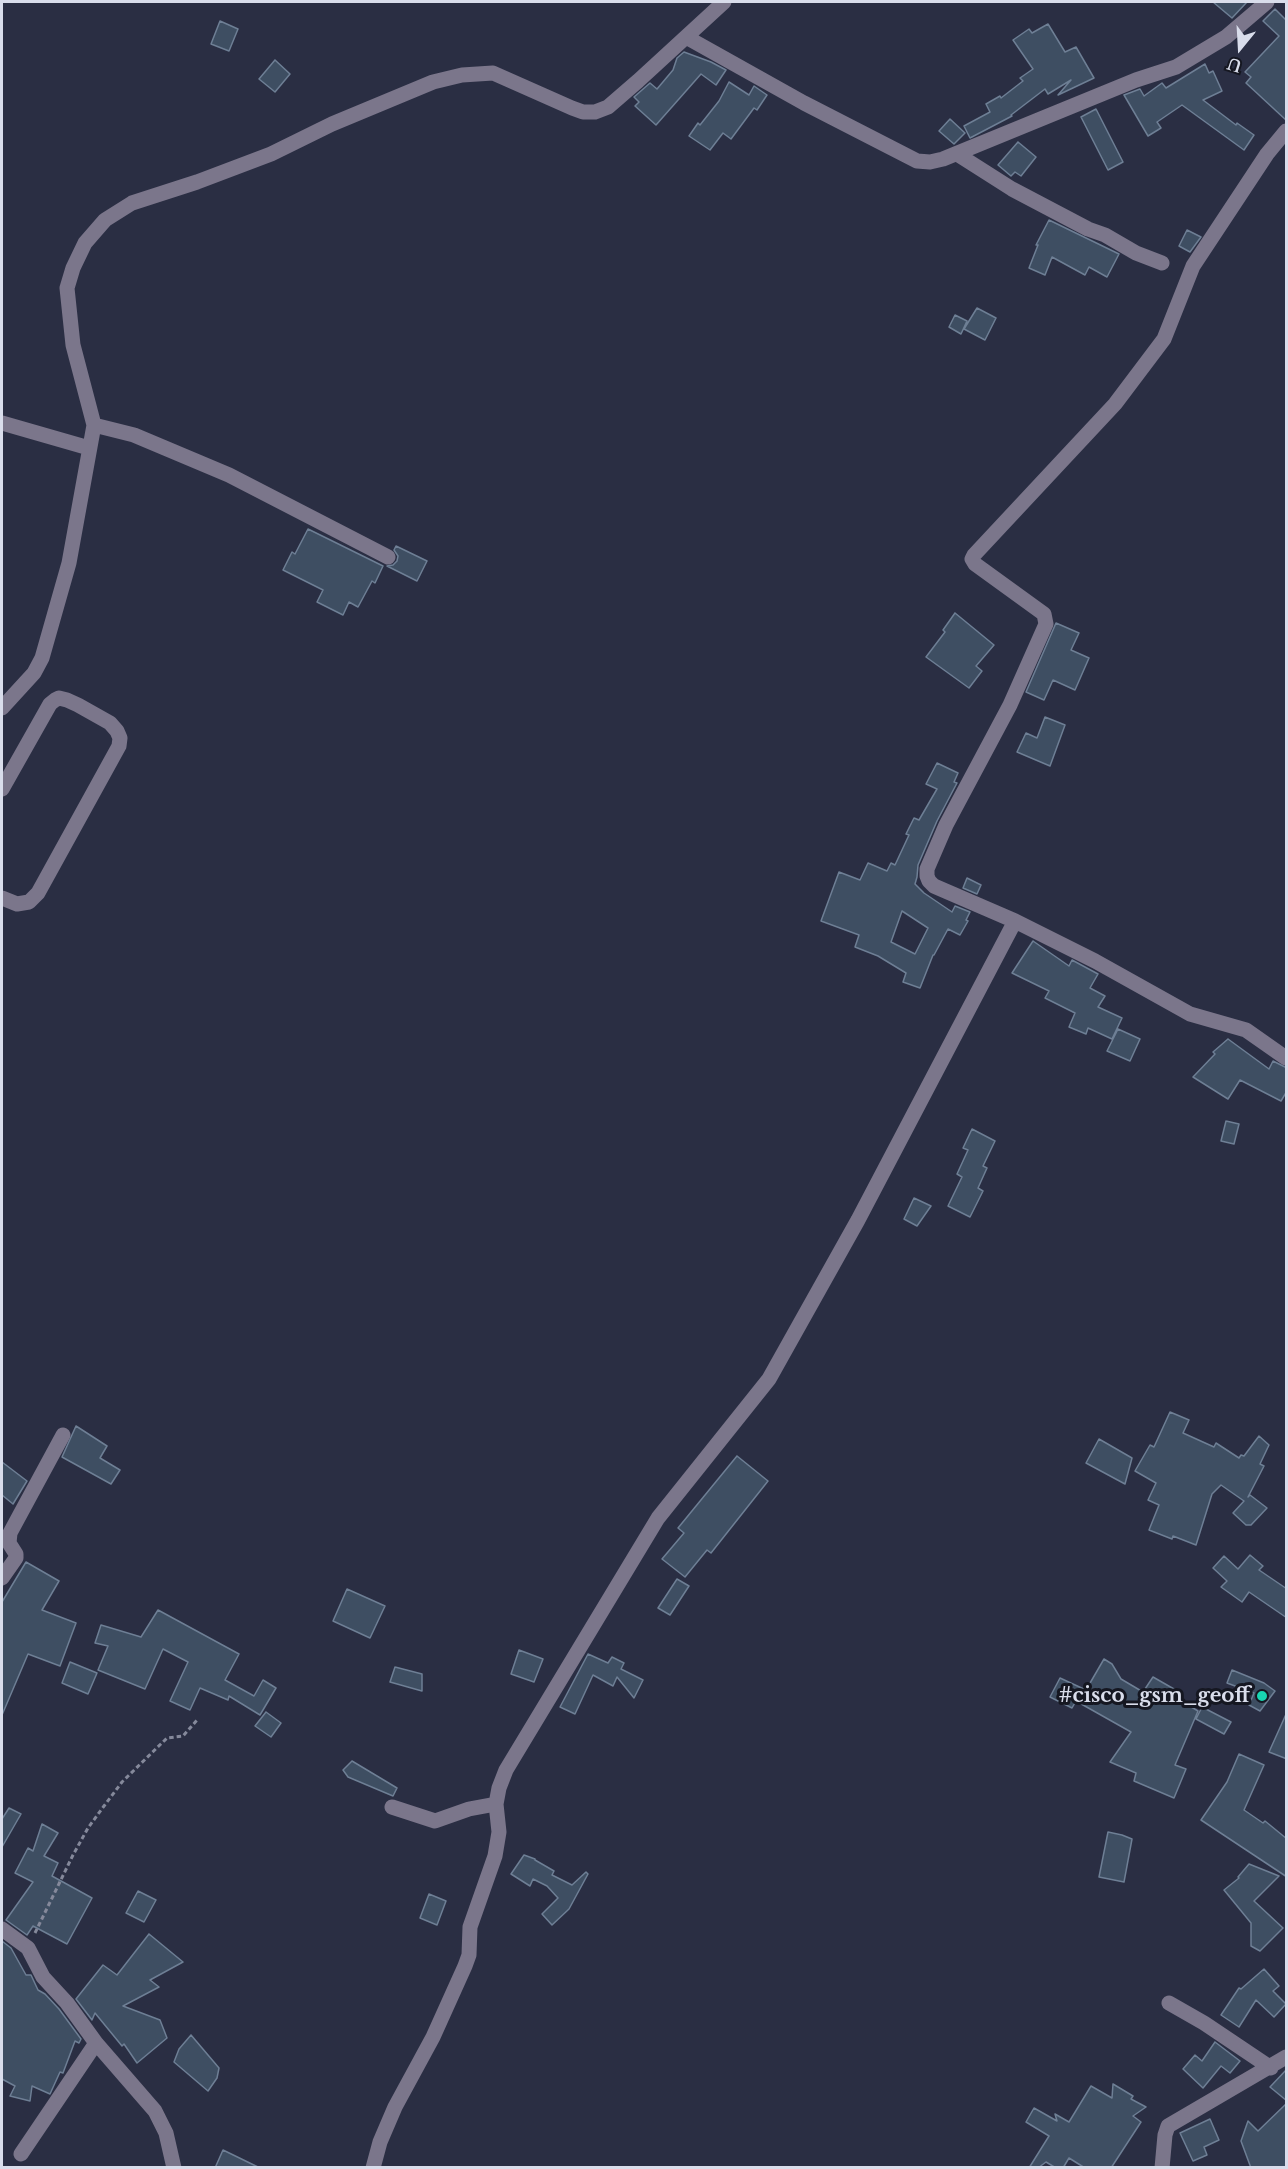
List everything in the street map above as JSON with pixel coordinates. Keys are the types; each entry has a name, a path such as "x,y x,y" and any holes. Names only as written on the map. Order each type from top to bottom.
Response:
{"street":[{"path":"2,708 34,673 42,658 69,562 94,425 73,345 67,288 73,268 85,243 105,220 132,202 197,182 271,154 332,124 433,82 462,75 493,74 572,108 583,112 595,112 608,107 724,2"},
{"path":"686,37 804,103 917,161 943,159 957,154 1126,84 1176,67 1226,37 1267,2"},
{"path":"1287,131 1267,154 1193,266 1164,339 1115,404 972,559 975,564 1044,614 1046,624 1010,705 946,825 927,869 928,881 934,886 1015,921 1095,961 1190,1014 1246,1030 1287,1058"},
{"path":"957,154 1012,189 1136,253 1161,263"},
{"path":"2,423 89,448"},
{"path":"94,425 134,435 229,475 388,557"},
{"path":"2,789 7,765 50,704 59,698 72,702 110,723 117,731 120,738 119,746 38,893 29,902 17,904 2,898"},
{"path":"373,2168 380,2142 395,2107 433,2037 469,1955 470,1927 496,1849 499,1832 496,1804 498,1788 506,1770 658,1518 769,1379 858,1220 1015,921"},
{"path":"2,1578 16,1558 9,1543 10,1533 63,1435"},
{"path":"392,1806 435,1821 469,1809 496,1804"},
{"path":"2,1929 28,1948 42,1977 67,2003 96,2043 155,2111 166,2133 174,2168"},
{"path":"1169,2003 1204,2023 1271,2068"},
{"path":"21,2154 96,2043"},
{"path":"1162,2168 1168,2126 1287,2057"}],"path":[{"path":"28,1948 73,1855 104,1806 122,1782 167,1738 183,1736 198,1719"}],"building":[{"path":"1213,2 1247,2 1232,18"},
{"path":"1275,9 1287,21 1287,121 1246,83 1251,77 1245,72 1279,36 1263,21"},
{"path":"220,21 238,29 229,51 211,44"},
{"path":"1048,24 1065,52 1076,47 1094,78 1058,95 1071,80 1048,94 1045,89 1012,116 970,138 964,126 990,112 986,104 1000,96 1001,98 1023,81 1020,78 1033,69 1013,40 1029,29 1032,33"},
{"path":"684,52 726,70 716,85 701,74 656,125 635,106 639,102 634,97 650,83 657,89 673,70 677,58"},
{"path":"275,60 290,74 275,92 259,79"},
{"path":"1205,64 1209,73 1213,71 1222,91 1203,100 1236,125 1237,123 1254,135 1244,150 1182,105 1157,122 1161,128 1148,136 1124,95 1140,89 1144,96 1162,83 1166,88"},
{"path":"729,82 749,95 754,86 767,95 757,110 754,108 731,139 723,133 710,150 689,136 719,101"},
{"path":"1096,109 1123,162 1108,170 1081,117"},
{"path":"950,119 965,133 954,144 939,131"},
{"path":"1018,142 1036,157 1021,176 1015,172 1011,176 998,165"},
{"path":"1049,220 1119,254 1107,277 1089,267 1085,275 1052,257 1045,275 1029,268 1038,245 1036,245"},
{"path":"1187,230 1201,237 1190,252 1179,246"},
{"path":"977,308 996,318 985,340 964,329"},
{"path":"955,315 967,321 961,334 949,327"},
{"path":"308,529 383,566 375,583 372,581 358,607 349,602 343,615 317,602 323,590 283,570 292,552 295,554"},
{"path":"396,546 427,561 417,581 387,566 397,561 398,556 394,550"},
{"path":"955,613 994,645 976,666 982,671 969,688 926,657 945,632 943,630"},
{"path":"1056,623 1079,633 1071,650 1089,658 1075,690 1053,680 1044,700 1026,692"},
{"path":"1045,717 1065,725 1050,766 1017,752 1026,733 1037,738"},
{"path":"937,763 958,773 954,782 957,783 918,865 915,884 952,912 955,906 970,912 960,935 948,929 933,955 920,988 903,982 906,973 878,956 855,947 859,935 821,921 839,872 860,880 868,863 887,871 891,863 895,865 914,818 919,820 937,789 926,784","holes":["902,911 928,928 915,954 891,942"]},
{"path":"967,878 981,885 977,894 963,888"},
{"path":"1033,941 1069,966 1072,960 1098,974 1090,988 1105,996 1098,1007 1122,1018 1112,1039 1088,1028 1086,1034 1069,1027 1075,1013 1045,998 1049,991 1012,973"},
{"path":"1118,1029 1140,1039 1130,1061 1107,1051"},
{"path":"1228,1039 1269,1069 1273,1061 1287,1068 1287,1091 1281,1101 1240,1080 1228,1099 1193,1077 1215,1054 1213,1052"},
{"path":"1226,1121 1239,1124 1234,1144 1221,1141"},
{"path":"972,1129 995,1141 983,1166 987,1168 978,1188 983,1191 970,1217 948,1206 962,1177 957,1174 968,1150 963,1148"},
{"path":"914,1198 931,1206 917,1226 904,1219"},
{"path":"1170,1412 1189,1420 1183,1433 1214,1447 1216,1443 1239,1458 1241,1455 1244,1456 1259,1436 1269,1445 1260,1464 1264,1466 1248,1497 1250,1495 1267,1508 1251,1525 1246,1525 1233,1513 1244,1501 1221,1485 1212,1494 1196,1545 1149,1530 1159,1505 1148,1500 1156,1483 1135,1471 1150,1445 1154,1447"},
{"path":"76,1426 107,1446 100,1458 120,1470 111,1484 62,1457"},
{"path":"1099,1439 1132,1458 1125,1484 1086,1463"},
{"path":"737,1456 768,1481 711,1553 707,1550 685,1577 662,1559 684,1533 678,1528"},
{"path":"2,1462 27,1481 13,1504 2,1495"},
{"path":"1250,1555 1263,1566 1259,1570 1287,1589 1287,1618 1249,1592 1242,1602 1221,1587 1227,1581 1213,1568 1224,1556 1238,1569"},
{"path":"26,1562 59,1581 42,1610 76,1623 60,1666 28,1654 2,1715 2,1602"},
{"path":"677,1579 689,1586 670,1615 658,1608"},
{"path":"347,1589 385,1606 370,1638 333,1621"},
{"path":"158,1610 239,1654 225,1680 254,1696 263,1680 276,1688 260,1715 229,1696 228,1700 200,1688 190,1710 170,1701 188,1662 163,1649 145,1689 98,1670 108,1646 95,1643 101,1625 141,1637"},
{"path":"519,1650 543,1659 534,1682 511,1674"},
{"path":"588,1654 608,1663 612,1657 624,1663 621,1669 643,1680 634,1698 617,1677 613,1686 593,1675 575,1714 560,1707"},
{"path":"1104,1659 1112,1664 1121,1679 1143,1692 1153,1677 1174,1689 1173,1696 1198,1711 1175,1765 1186,1769 1174,1798 1134,1781 1136,1773 1110,1762 1131,1732 1076,1701 1072,1708 1050,1697 1060,1678 1086,1690"},
{"path":"70,1662 97,1673 88,1694 62,1683"},
{"path":"395,1667 422,1674 422,1691 390,1682"},
{"path":"1232,1670 1264,1683 1275,1691 1260,1711 1249,1705 1254,1693 1227,1683"},
{"path":"1202,1707 1231,1722 1224,1734 1196,1719"},
{"path":"266,1712 281,1723 271,1737 255,1726"},
{"path":"1287,1712 1287,1759 1269,1752"},
{"path":"1239,1754 1264,1765 1244,1810 1263,1823 1265,1821 1287,1839 1287,1877 1201,1820 1227,1782"},
{"path":"352,1761 397,1788 393,1796 348,1777 343,1770"},
{"path":"9,1808 21,1814 2,1847 2,1819"},
{"path":"42,1824 58,1833 44,1856 58,1863 52,1876 92,1898 67,1944 33,1926 27,1935 6,1920 33,1882 15,1873 28,1848 33,1851"},
{"path":"1108,1832 1132,1839 1124,1882 1099,1877"},
{"path":"524,1855 535,1859 554,1871 552,1875 572,1885 586,1872 588,1874 569,1909 552,1925 542,1914 558,1898 547,1886 533,1879 530,1886 511,1874"},
{"path":"1249,1864 1279,1876 1254,1901 1283,1928 1260,1951 1251,1946 1251,1923 1224,1890 1239,1878"},
{"path":"138,1891 156,1900 144,1922 126,1913"},
{"path":"429,1894 446,1901 437,1925 420,1918"},
{"path":"149,1934 183,1962 150,1980 159,1987 123,2006 160,2020 167,2038 137,2063 124,2044 122,2046 95,2013 92,2020 76,1999 103,1965 117,1975"},
{"path":"2,1941 11,1948 26,1975 31,1975 38,1990 59,2009 81,2039 79,2043 75,2041 63,2073 60,2072 50,2094 32,2086 30,2101 10,2096 15,2086 2,2079"},
{"path":"1264,1969 1279,1986 1273,1991 1286,2004 1274,2017 1256,2000 1239,2027 1221,2015 1239,1988 1241,1989"},
{"path":"191,2035 219,2068 217,2078 208,2091 174,2062 179,2049"},
{"path":"1215,2042 1240,2061 1230,2073 1221,2066 1203,2088 1183,2069 1195,2055 1202,2061"},
{"path":"1287,2069 1287,2101 1270,2087"},
{"path":"1113,2084 1133,2096 1131,2099 1146,2107 1133,2116 1141,2122 1111,2168 1085,2168 1069,2158 1063,2168 1056,2168 1046,2162 1038,2168 1029,2168 1049,2136 1026,2122 1034,2108 1057,2121 1055,2114 1069,2122 1091,2086 1112,2098"},
{"path":"1287,2103 1287,2168 1251,2168 1241,2141 1248,2121 1258,2131"},
{"path":"1210,2119 1219,2140 1204,2147 1207,2155 1193,2161 1180,2133"},
{"path":"223,2150 260,2168 215,2168"}],"place":[{"name":"#cisco_gsm_geoff","path":"1262,1696"}]}
